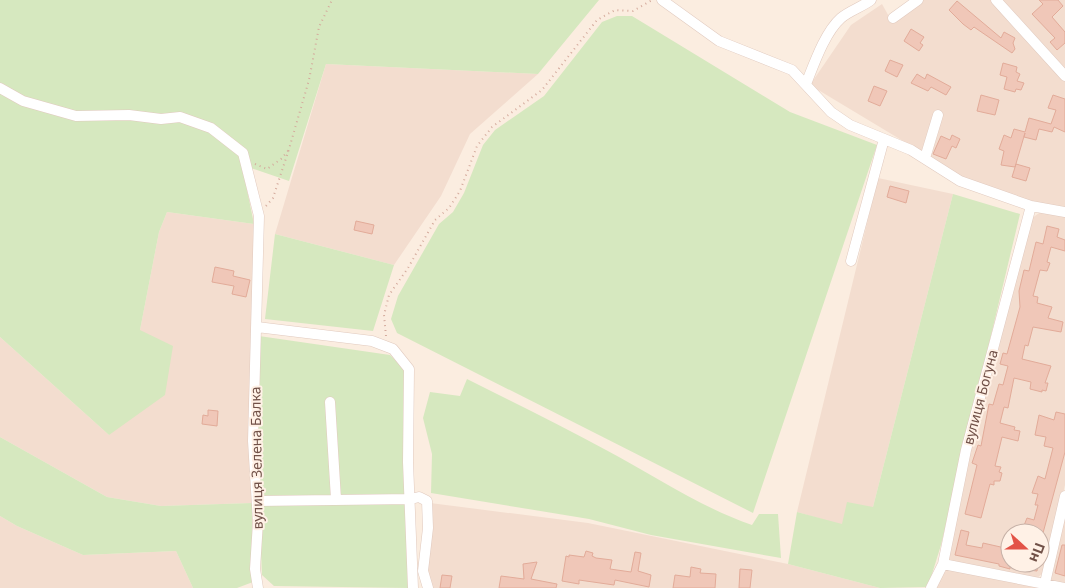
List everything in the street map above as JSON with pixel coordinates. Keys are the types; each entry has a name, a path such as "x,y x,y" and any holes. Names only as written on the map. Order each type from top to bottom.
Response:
{"street":[{"path":"662,0 719,40 792,70 831,112 850,125 911,150 960,181 1031,206 1065,212"},
{"path":"806,84 819,53 842,18 860,9 871,0"},
{"path":"893,18 918,0"},
{"path":"996,0 1065,76"},
{"path":"0,88 22,101 76,116 129,115 161,119 180,117 211,128 242,153"},
{"path":"924,158 938,115"},
{"path":"851,261 884,138"},
{"name":"вулиця Зелена Балка","path":"242,153 259,216 253,441 257,501 256,569 258,588"},
{"name":"вулиця Богуна","path":"931,588 943,564 966,450 1031,206"},
{"path":"257,327 372,341 393,349 409,368 408,462 411,499 413,588"},
{"path":"330,402 336,499"},
{"path":"1044,583 1065,496"},
{"path":"257,501 411,499 419,497 427,502 428,528 423,571 428,588"},
{"path":"943,564 1065,588"}],"path":[{"path":"259,216 273,198 309,80 319,27 332,0"},
{"path":"393,349 386,335 384,316 389,295 408,268 435,220 449,208 460,191 477,146 492,127 506,114 542,90 597,20 615,10 633,11 652,0"},
{"path":"242,153 255,164 267,169 281,159 289,149"}],"shaded area":[{"path":"921,0 991,0 1065,81 1065,209 1032,204 960,178 929,157 942,112 936,110 923,153 810,85 851,25 882,4 892,22"},
{"path":"1001,0 1065,0 1065,71"},
{"path":"326,64 538,74 470,134 441,196 394,265 275,234"},
{"path":"878,178 953,194 873,507 842,525 797,512"},
{"path":"1042,211 1065,214 1065,485 1050,547 1050,523 1000,523 1000,572 950,561 946,557 959,493 1032,218"},
{"path":"167,212 254,224 252,503 161,506 107,497 0,437 0,337 109,435 140,330 159,232"},
{"path":"430,503 588,523 788,564 880,588 431,588 426,571"},
{"path":"1065,509 1065,585 1052,582 1050,574"},
{"path":"0,516 17,526 83,555 176,551 193,588 0,588"},
{"path":"953,569 1054,588 936,588 944,572"},
{"path":"1004,573 1043,573 1035,580"}],"green space":[{"path":"0,0 599,0 538,74 326,64 289,181 242,165 254,224 167,212 159,232 140,330 173,346 165,395 109,435 0,337"},
{"path":"617,16 632,16 790,112 877,145 753,513 397,333 391,319 398,296 439,224 453,212 464,193 483,145 495,130 544,96 602,22"},
{"path":"953,194 1020,214 941,545 928,587 880,588 788,564 797,512 842,524 847,502 873,507"},
{"path":"275,234 394,265 373,331 265,319"},
{"path":"259,336 390,355 406,370 410,588 274,586 262,575 256,440"},
{"path":"467,379 733,518 752,525 759,514 778,514 781,558 651,535 589,519 431,493 432,454 423,418 430,392 460,396"},
{"path":"0,437 107,497 161,506 252,503 253,582 237,588 193,588 176,551 83,555 17,526 0,516"}],"building":[{"path":"1039,0 1058,0 1063,6 1052,17 1065,32 1065,43 1057,50 1050,42 1055,38 1032,14 1043,4"},
{"path":"957,1 1001,38 1004,32 1015,38 1013,43 1015,49 1012,53 974,27 971,30 963,24 949,10"},
{"path":"911,29 924,37 920,43 923,45 919,51 904,41"},
{"path":"890,60 903,65 897,77 885,71"},
{"path":"1003,63 1017,67 1016,72 1020,74 1017,81 1024,83 1021,90 1016,89 1015,92 1004,89 1007,77 1000,75"},
{"path":"917,74 925,79 927,74 951,87 946,95 931,87 928,91 911,83"},
{"path":"874,86 887,91 880,106 868,101"},
{"path":"981,95 999,100 995,115 977,111"},
{"path":"1053,95 1065,99 1065,132 1054,127 1052,132 1039,129 1036,140 1024,137 1025,133 1015,167 1001,165 1004,151 999,149 1004,135 1011,138 1014,129 1025,132 1029,118 1051,124 1056,110 1048,108"},
{"path":"952,135 960,139 956,148 952,146 946,159 933,154 941,136 950,140"},
{"path":"1016,164 1030,168 1026,181 1012,177"},
{"path":"890,186 909,191 906,203 887,197"},
{"path":"356,221 374,225 372,234 354,230"},
{"path":"1047,226 1059,229 1057,237 1065,240 1065,251 1051,247 1047,262 1050,263 1047,271 1040,270 1033,296 1038,297 1037,303 1052,307 1048,318 1063,322 1061,332 1033,327 1028,346 1025,345 1022,359 1051,366 1045,383 1048,383 1046,391 1030,389 1031,382 1014,378 1008,408 1004,407 1000,423 1015,427 1014,430 1020,431 1018,441 1002,437 995,466 1001,467 999,472 1002,473 1000,481 994,481 994,485 990,484 981,518 965,514 977,465 972,463 978,445 981,446 989,404 993,405 999,384 1003,385 1008,366 1000,364 1003,353 1007,354 1020,307 1019,291 1024,270 1029,271 1036,242 1043,244"},
{"path":"215,267 234,271 233,276 250,280 246,297 232,294 234,286 212,282"},
{"path":"208,410 218,411 217,426 202,424 203,415 208,416"},
{"path":"1056,412 1065,414 1065,452 1046,523 1025,523 1027,518 1034,520 1038,505 1035,505 1038,494 1032,493 1038,476 1045,479 1053,448 1044,446 1046,437 1035,435 1039,415 1054,420"},
{"path":"961,530 969,532 966,545 982,548 983,543 1000,547 1000,566 999,564 955,555"},
{"path":"1062,545 1065,545 1065,576 1055,573"},
{"path":"586,551 593,553 592,556 596,558 612,560 610,569 631,572 635,552 641,553 638,571 651,575 649,587 615,580 614,585 579,580 579,584 562,581 566,556 584,557"},
{"path":"537,562 531,579 557,584 556,588 499,588 501,576 524,579 523,564"},
{"path":"691,567 701,569 700,573 716,574 715,588 673,588 675,575 690,577"},
{"path":"740,569 752,570 750,588 739,588"},
{"path":"442,575 452,576 450,588 440,588"}]}
